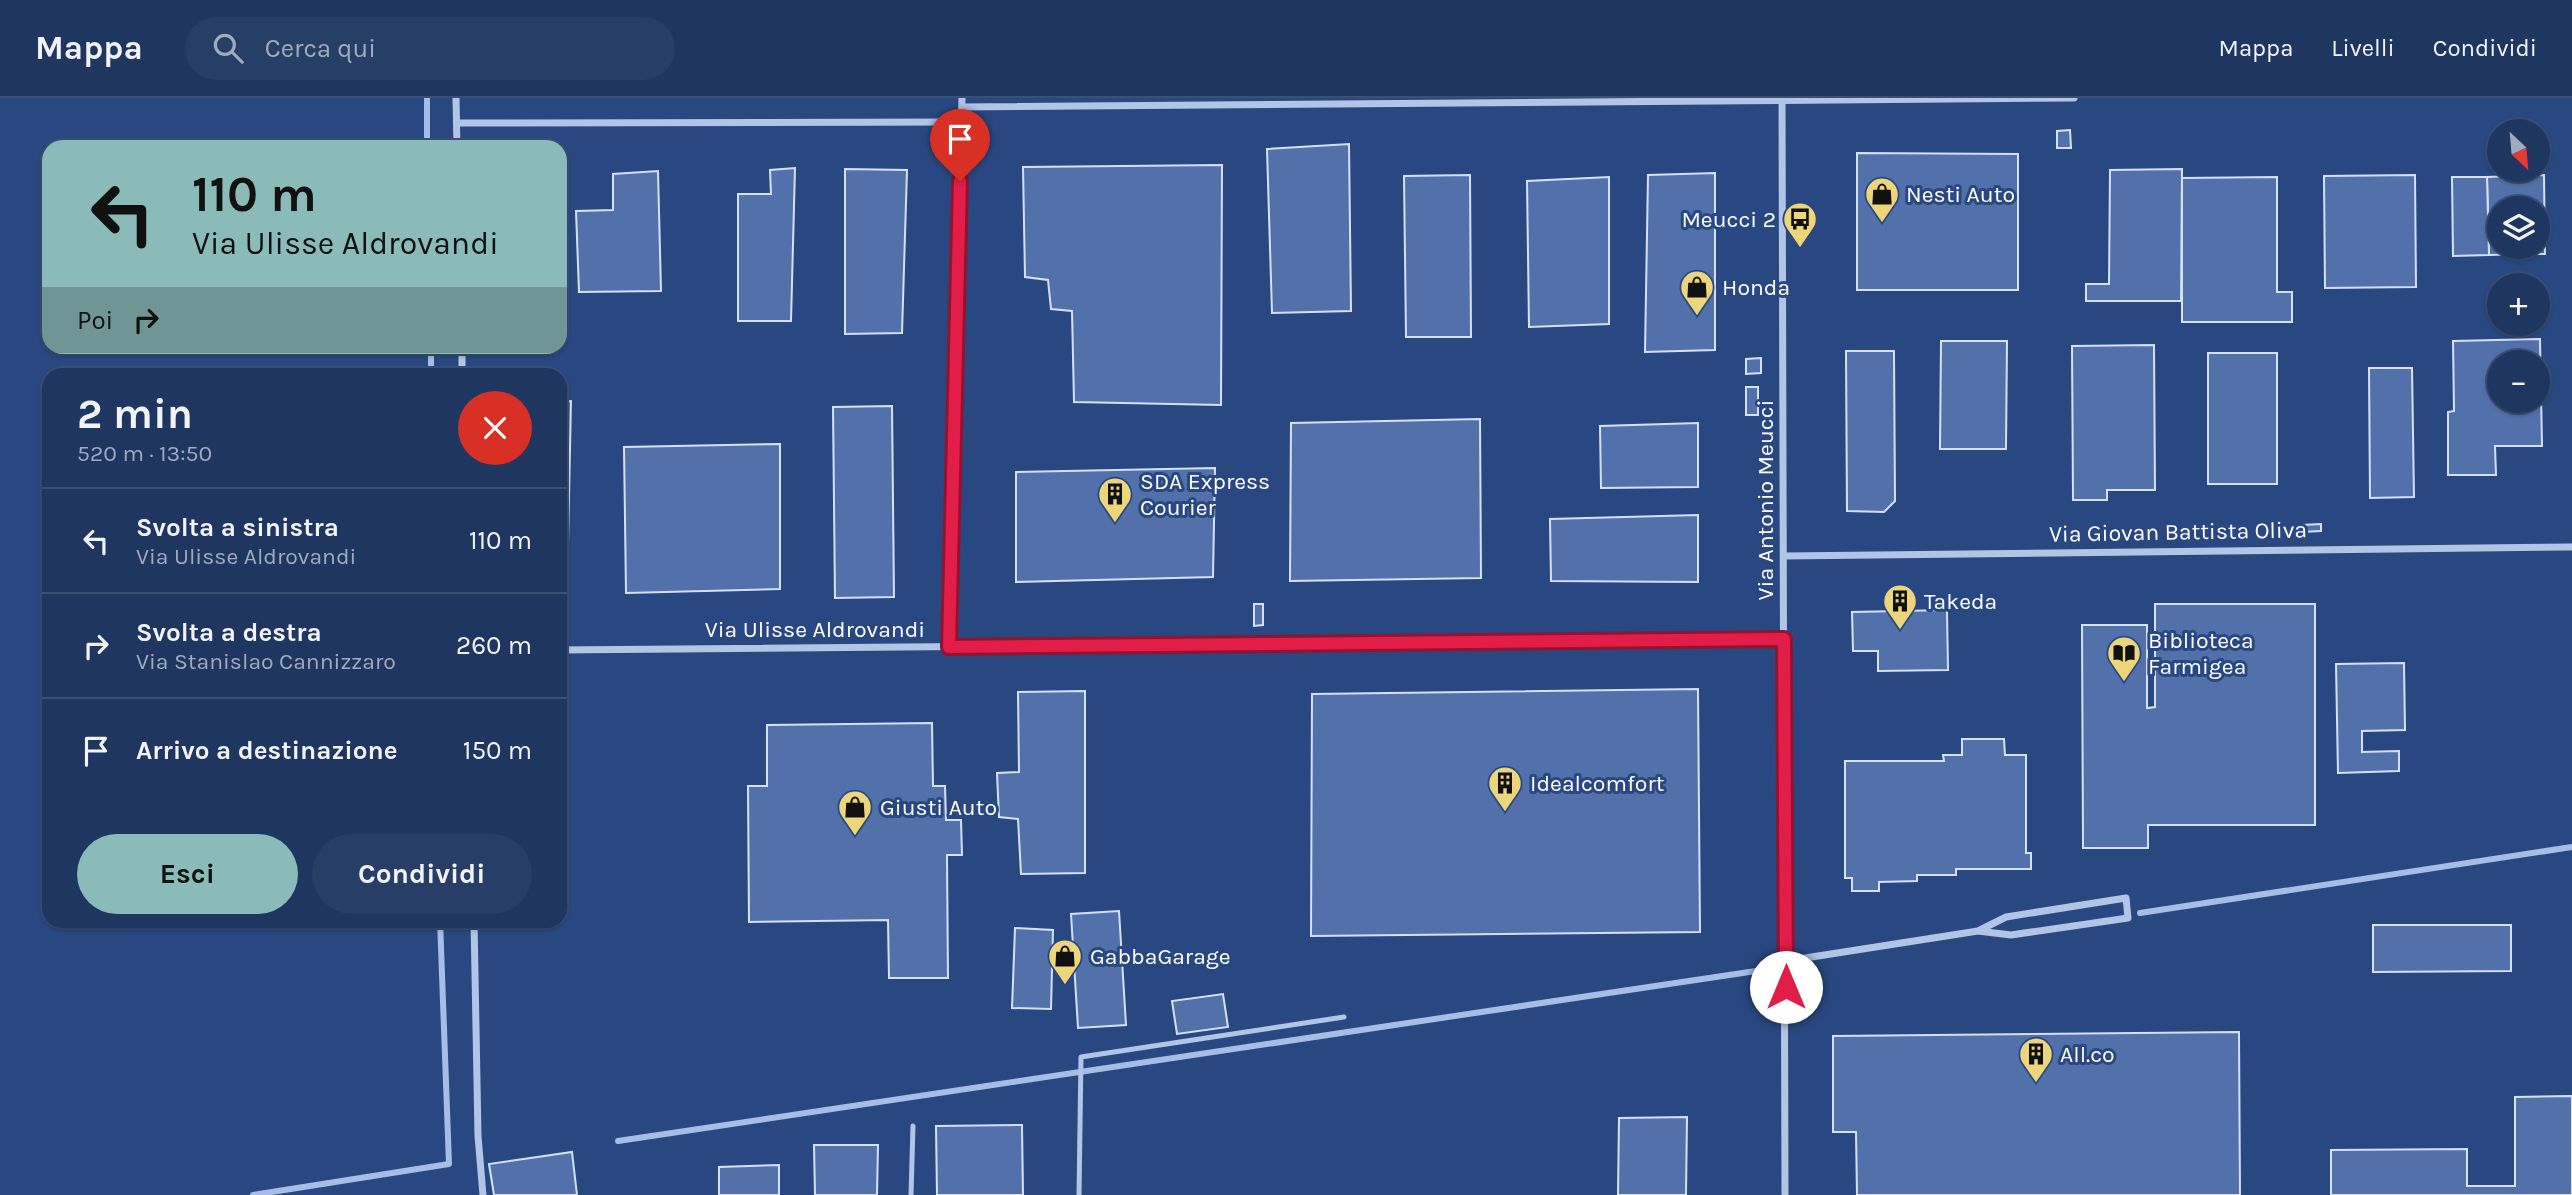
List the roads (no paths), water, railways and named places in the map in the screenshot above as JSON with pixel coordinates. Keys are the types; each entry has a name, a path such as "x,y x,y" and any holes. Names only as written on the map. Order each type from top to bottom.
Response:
{"street":[{"path":"457,98 457,140"},
{"path":"949,647 962,102 2074,98"},
{"name":"Via Antonio Meucci","path":"1782,99 1785,1195"},
{"path":"457,123 962,122"},
{"name":"Via Giovan Battista Oliva","path":"1784,556 2572,547"},
{"name":"Via Ulisse Aldrovandi","path":"567,650 1784,639"},
{"path":"1786,961 1978,931 2011,935 2128,918 2126,898 2006,917 1978,931"},
{"path":"474,928 478,1136 483,1195"}],"lane":[{"path":"1079,1195 1081,1057 1344,1017"},
{"path":"911,1195 913,1126"}],"waterway":[{"path":"427,98 427,140"},
{"path":"431,354 431,368"},
{"path":"2140,913 2572,847"},
{"path":"253,1195 449,1164 440,928"},
{"path":"618,1141 1756,971"}],"place":[{"name":"Nesti Auto","path":"1882,224"},
{"name":"Meucci 2","path":"1800,249"},
{"name":"Honda","path":"1697,317"},
{"name":"SDA Express Courier","path":"1115,524"},
{"name":"Takeda","path":"1900,631"},
{"name":"Biblioteca Farmigea","path":"2124,683"},
{"name":"Idealcomfort","path":"1505,813"},
{"name":"Giusti Auto","path":"855,837"},
{"name":"GabbaGarage","path":"1065,986"},
{"name":"All.co","path":"2036,1084"}]}
